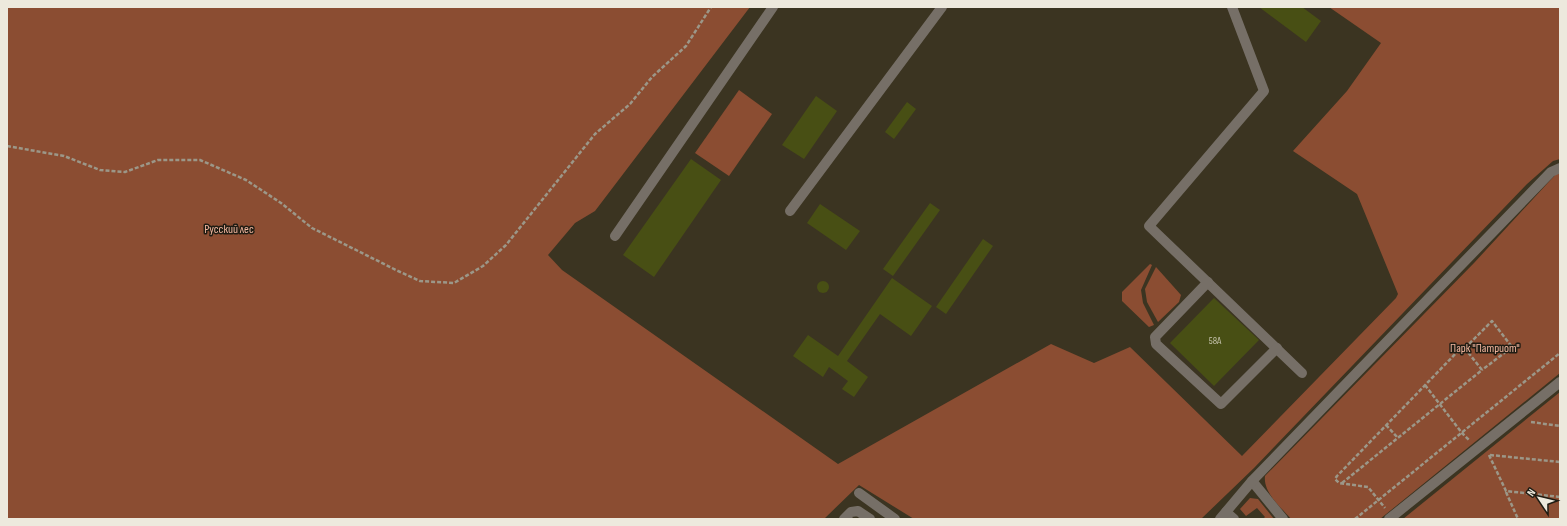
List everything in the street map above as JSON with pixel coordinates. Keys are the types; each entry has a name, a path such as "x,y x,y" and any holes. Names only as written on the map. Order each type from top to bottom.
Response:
{"street":[{"path":"615,236 773,7"},
{"path":"790,211 942,7"},
{"path":"1232,7 1264,91 1150,226 1302,373"},
{"path":"1234,519 1223,516 1252,481 1540,183 1551,172 1560,168"},
{"path":"1208,282 1155,337 1156,344 1221,404 1277,348"},
{"path":"1391,518 1560,382"},
{"path":"1252,481 1284,519"},
{"path":"859,493 895,519"},
{"path":"844,519 851,512 858,511 870,519"}],"path":[{"path":"7,146 64,156 100,170 126,172 158,160 200,160 246,180 281,203 312,228 398,271 420,281 454,283 483,266 506,245 595,134 630,104 652,77 686,46 711,7"},
{"path":"1342,483 1512,347 1492,321 1465,348 1463,346 1337,476 1337,481 1342,483 1368,487 1379,499 1391,518"},
{"path":"1465,348 1482,370"},
{"path":"1354,519 1560,353"},
{"path":"1425,385 1462,433 1477,449"},
{"path":"1531,422 1560,426"},
{"path":"1386,425 1398,438"},
{"path":"1518,519 1489,455 1560,462"},
{"path":"1506,491 1560,497"}],"green space":[{"name":"Русский лес","path":"7,7 750,7 595,211 575,223 548,255 562,270 838,464 1051,344 1094,363 1130,347 1242,456 1396,298 1398,294 1357,194 1293,151 1347,91 1381,43 1329,7 1560,7 1560,159 1553,161 1527,184 1254,468 1201,519 914,519 859,485 824,519 7,519"},
{"path":"739,90 772,114 729,176 695,153"},
{"name":"Парк \"Патриот\"","path":"1557,173 1560,173 1560,373 1380,519 1291,519 1270,494 1265,482 1265,476 1474,263"},
{"path":"1150,264 1152,265 1141,290 1143,303 1154,325 1149,327 1122,301 1122,292"},
{"path":"1156,267 1181,295 1179,302 1158,322 1147,302 1145,289"},
{"path":"1560,392 1560,519 1403,519"},
{"path":"1250,498 1258,499 1274,519 1263,519 1265,517 1257,508 1246,516 1240,509"}],"building":[{"path":"1259,7 1302,7 1321,21 1306,42"},
{"path":"816,96 837,111 804,159 782,145"},
{"path":"907,102 916,109 894,139 885,132"},
{"path":"691,159 721,180 654,277 623,255"},
{"path":"930,203 940,210 893,276 883,269"},
{"path":"820,204 860,231 846,250 807,223"},
{"path":"983,239 993,246 946,314 936,307"},
{"path":"892,278 932,306 911,336 880,314 847,361 868,377 854,397 842,389 848,381 829,367 823,377 793,356 808,335 838,356"},
{"path":"825,281 828,282 828,292 821,293 818,292 817,285 818,282"},
{"path":"1214,298 1259,340 1214,386 1170,343"}]}
